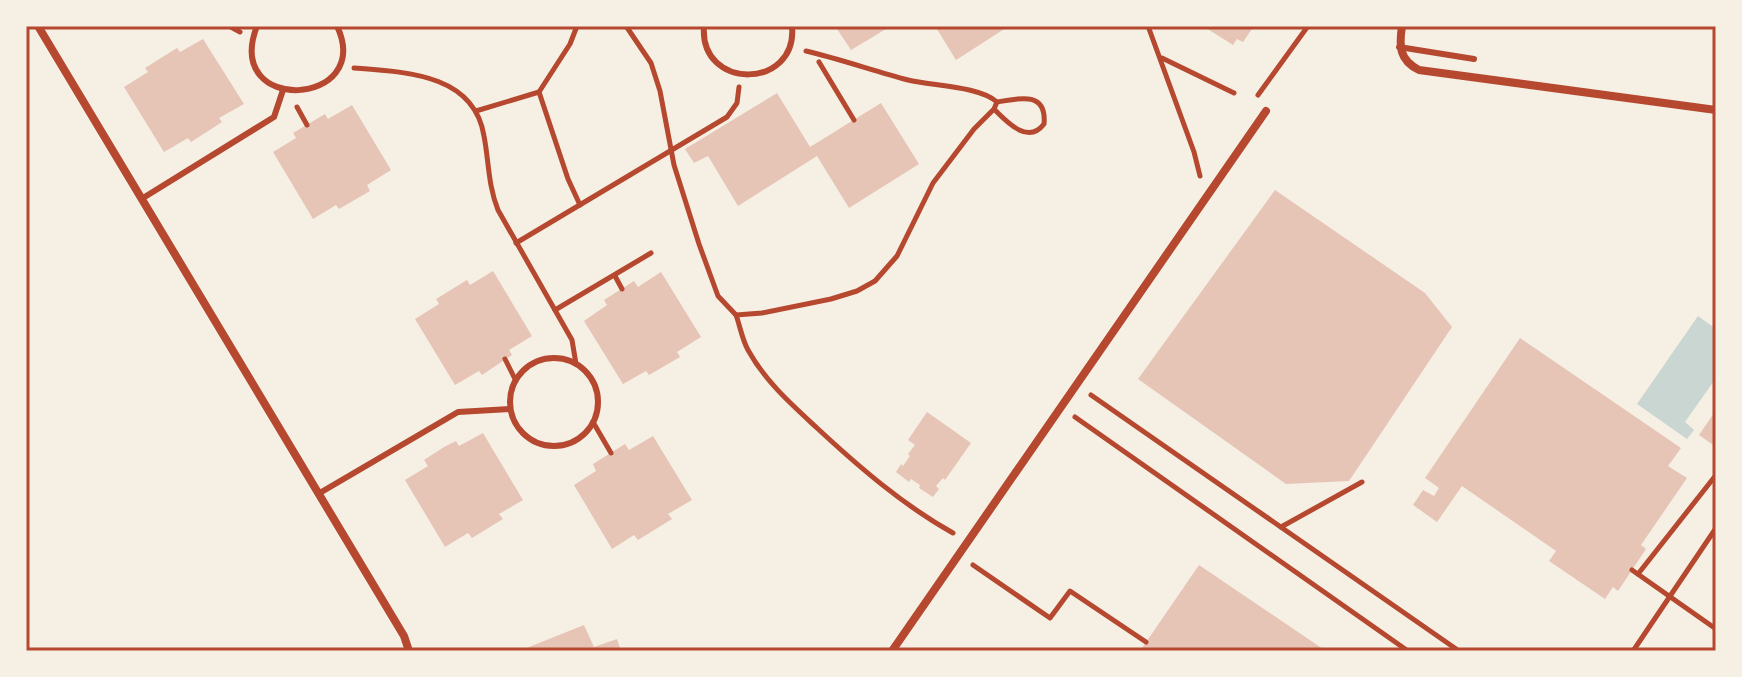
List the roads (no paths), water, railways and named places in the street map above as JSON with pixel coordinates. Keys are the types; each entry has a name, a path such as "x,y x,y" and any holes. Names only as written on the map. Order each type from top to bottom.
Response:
{"street":[{"path":"38,26 404,636 409,651"},
{"path":"1402,26 1399,47 1405,60 1419,70 1716,110"},
{"path":"892,651 1266,111"}],"lane":[{"path":"257,26 252,38 254,64 261,75 283,90 301,92 323,84 337,67 342,42 337,26"},
{"path":"704,26 707,50 715,62 727,71 756,75 770,70 782,60 789,47 792,26"},
{"path":"1399,47 1474,59"},
{"path":"143,198 274,117 283,90"},
{"path":"564,358 576,364 587,372 598,396 598,409 585,434 574,442 560,446 533,442 514,422 510,409 510,393 515,379 536,360 564,358"},
{"path":"318,494 458,412 510,409"}]}
